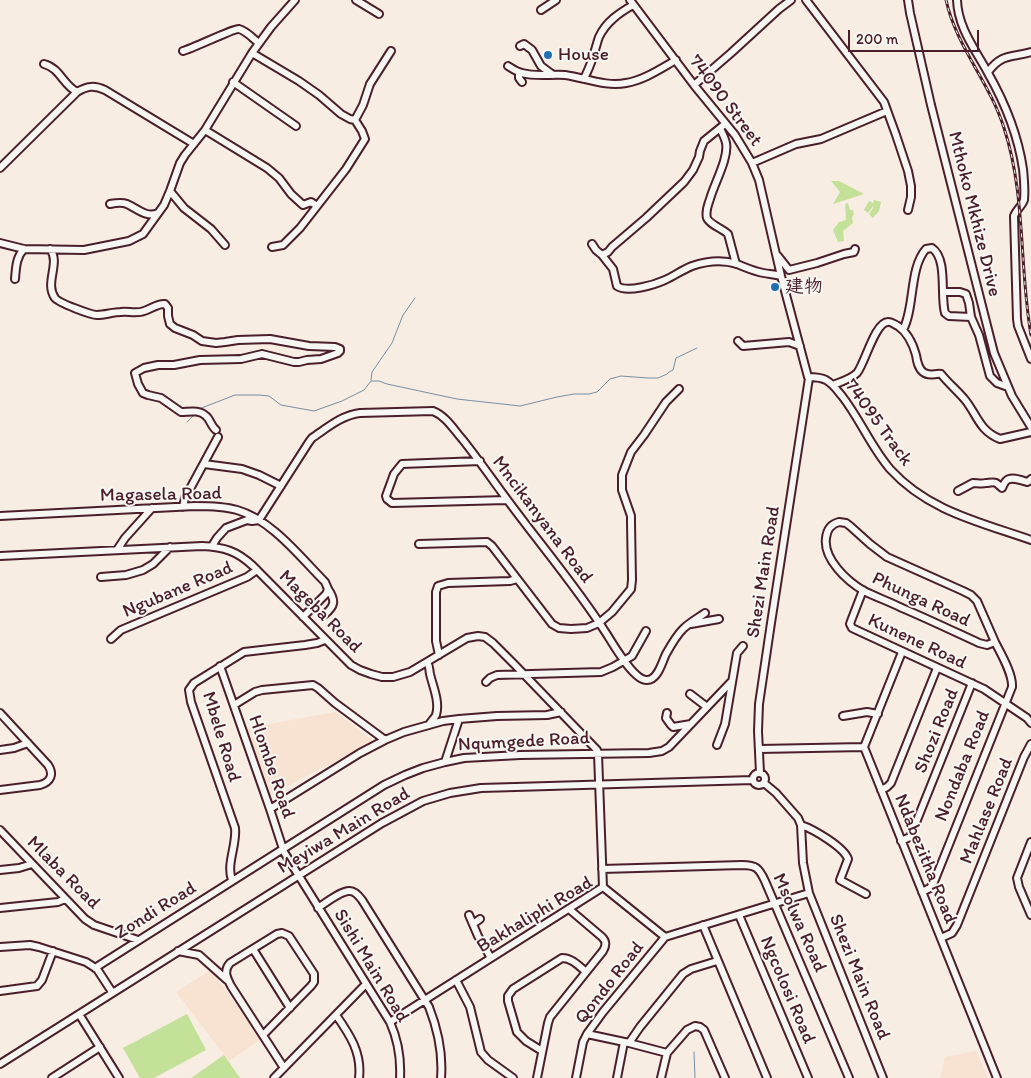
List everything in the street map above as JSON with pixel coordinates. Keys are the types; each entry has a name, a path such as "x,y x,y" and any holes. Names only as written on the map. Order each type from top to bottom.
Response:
{"street":[{"path":"0,243 24,249 84,250 129,241 143,234 164,205 180,163 188,150 205,130 252,52 295,0"},
{"path":"356,0 379,14"},
{"path":"541,10 556,0"},
{"path":"694,84 731,53 778,9 791,0"},
{"path":"806,0 884,102 908,170 911,186 908,210"},
{"name":"Mthoko Mkhize Drive","path":"908,0 931,105 994,353 1008,387 1031,427"},
{"path":"957,0 961,24 1008,111 1021,160 1025,190 1023,202 1014,216 1017,320 1031,358"},
{"path":"584,78 592,60 598,38 617,14 631,2"},
{"name":"74090 Street","path":"631,2 694,84 723,126 735,135 752,163 759,180 781,276 808,377"},
{"path":"183,51 234,29 242,30 259,43"},
{"path":"522,44 532,50 541,66 554,75"},
{"path":"355,120 363,106 370,84 391,51"},
{"path":"252,52 300,81 342,114 355,120 365,139 346,169 300,228 283,245 272,247"},
{"path":"988,72 1003,58 1031,52"},
{"path":"508,66 522,74 562,75 609,84 626,83 650,75 676,60"},
{"path":"44,64 55,69 70,88 77,92"},
{"path":"520,72 519,78 522,82"},
{"path":"233,82 296,126"},
{"path":"2,164 77,92 88,86 98,87 194,144"},
{"path":"752,163 796,144 825,137 888,111"},
{"path":"602,255 608,252 684,182 693,170 704,141 723,126 726,152 706,210 707,218 710,222 728,234 736,264"},
{"path":"205,130 267,168 303,204 311,202 317,206"},
{"path":"170,191 184,208 226,245"},
{"path":"110,204 124,203 148,215 158,213"},
{"path":"592,244 613,269 619,288 639,288 665,280 689,267 718,260 736,264 749,270 781,276"},
{"path":"903,330 909,317 918,266 923,252 929,248 938,254 942,274 944,311 946,314 971,317"},
{"path":"15,279 18,255 24,249"},
{"path":"50,249 54,256 52,290 54,297 62,303 90,314 139,312 152,309 159,304 165,304 168,308 170,324 205,342 216,343 270,339 340,349 338,353 321,359 294,362 262,354 241,359 200,360 174,365 158,364 135,373 143,393 161,398 181,412 197,412 207,416 217,433 204,464 185,498 183,507"},
{"path":"777,255 789,270 854,252 854,249"},
{"path":"943,292 966,294 971,317 979,335 990,376 997,383 1008,387"},
{"path":"833,385 857,373 877,331 883,324 890,322 903,330 912,343 918,365 924,373 932,376 940,374 966,402 981,426 997,438 1003,440 1031,432"},
{"path":"738,341 743,346 790,342 800,346"},
{"name":"74095 Track","path":"808,377 822,378 833,385 890,469 924,498 949,511 1031,540"},
{"name":"Shezi Main Road","path":"764,783 764,777 760,773 759,704 807,394 808,377"},
{"path":"419,544 487,542 556,627 564,629 582,628 599,623 616,608 632,586 632,522 624,498 622,475 631,452 666,402 679,389"},
{"name":"Mncikanyana Road","path":"259,520 305,446 312,438 339,420 354,414 434,411 443,417 480,461 599,623 623,661 638,678 651,680 654,677 677,636 689,624"},
{"path":"480,461 402,464 394,474 386,496 387,499 392,503 507,500"},
{"path":"204,464 242,470 281,486"},
{"path":"958,491 973,483 992,482 1002,488 1008,479 1015,478 1027,482 1031,479"},
{"name":"Magasela Road","path":"0,516 206,506 229,508 259,520 281,537 326,586"},
{"path":"116,550 124,538 152,508"},
{"path":"212,546 226,528 247,520 259,520"},
{"name":"Phunga Road","path":"835,523 846,523 887,557 974,598 995,642 987,645 982,644 863,590 838,569 826,552 827,531 835,523"},
{"name":"Mageba Road","path":"0,556 202,546 225,549 234,552 258,570 351,665 371,674 382,677 402,675 467,638 478,636 485,638 524,674 594,746 598,754"},
{"path":"101,577 126,575 143,570 153,564 170,547"},
{"name":"Ngubane Road","path":"111,639 121,630 247,577 258,570"},
{"path":"439,655 436,641 436,592 438,586 448,583 510,581 517,579"},
{"path":"324,615 333,607 332,595 326,586"},
{"path":"303,617 326,594 326,586"},
{"name":"Kunene Road","path":"863,590 850,626 990,692 1031,722"},
{"path":"689,624 705,613"},
{"path":"689,624 719,618"},
{"path":"486,682 490,678 497,676 601,672 632,656 646,631"},
{"name":"Mbele Road","path":"232,880 230,870 235,828 191,702 189,694 191,686 244,652 311,644 325,640"},
{"name":"Kunene Road","path":"995,642 1012,682 1005,703"},
{"path":"717,746 725,724 736,653 743,646"},
{"path":"759,749 864,748 902,652"},
{"path":"427,662 430,667 436,700 436,714 429,725"},
{"name":"Hlombe Road","path":"220,666 282,849 298,875"},
{"path":"881,790 891,783 937,668"},
{"name":"Nqumgede Road","path":"232,880 384,785 405,775 445,762 480,757 649,753 662,751 731,682"},
{"name":"Shozi Road","path":"902,841 912,834 972,683"},
{"path":"234,705 255,692 262,690 313,685 385,740"},
{"path":"690,694 707,706"},
{"name":"Nondaba Road","path":"922,892 930,888 934,882 1005,703"},
{"path":"270,809 360,753 404,732 459,719 547,715 561,712"},
{"path":"843,716 867,712 878,714"},
{"path":"0,713 51,769 51,777 46,784 0,790"},
{"path":"667,713 666,718 674,727 691,724"},
{"path":"445,762 459,719"},
{"path":"0,750 28,743"},
{"name":"Mahlase Road","path":"941,938 952,933 957,925 1031,744"},
{"name":"Ndabezitha Road","path":"864,748 941,938 994,1077"},
{"path":"598,754 603,887"},
{"path":"752,780 754,775 760,773"},
{"name":"Shezi Main Road","path":"752,780 758,785 764,783"},
{"name":"Meyiwa Main Road","path":"0,1064 382,822 423,801 450,792 481,788 752,780"},
{"name":"Shezi Main Road","path":"764,783 776,793 798,818 803,863 809,893 883,1078"},
{"path":"800,825 816,832 846,854 848,859 840,880 866,894"},
{"name":"Mlaba Road","path":"0,830 85,919 138,940"},
{"path":"1031,842 1018,878 1019,887 1031,915"},
{"path":"0,870 25,867 32,864"},
{"name":"Msolwa Road","path":"602,869 734,865 756,867 762,874 775,903 849,1078"},
{"name":"Sishi Main Road","path":"298,875 390,1022 399,1048 400,1078"},
{"name":"Zondi Road","path":"95,968 232,880"},
{"name":"Bakhaliphi Road","path":"390,1022 603,887 665,937"},
{"path":"318,908 348,890 357,894 362,900 425,1000 434,1019 440,1042 443,1077"},
{"path":"665,937 809,893"},
{"path":"0,908 58,902 65,899"},
{"path":"537,1078 550,1017 606,945 602,937 569,909"},
{"name":"Ngcolosi Road","path":"739,914 808,1078"},
{"path":"469,915 478,936 491,958"},
{"path":"473,924 480,919"},
{"path":"703,925 767,1078"},
{"path":"263,1035 314,982 315,978 289,936 282,933 277,934 228,966 226,973 228,980 263,1035 284,1068"},
{"name":"Qondo Road","path":"576,1078 583,1042 587,1034 665,937"},
{"path":"0,947 30,945 86,962 95,968 112,992"},
{"path":"253,949 290,1008"},
{"path":"0,991 37,986 42,980 53,951"},
{"path":"178,951 199,955 228,980"},
{"path":"542,1050 526,1041 517,1032 508,1001 510,993 513,989 562,958 570,960 586,972"},
{"path":"616,1078 626,1042 683,974 691,969 717,961"},
{"path":"456,980 470,1007 481,1052 488,1060 513,1078"},
{"path":"274,1078 366,984"},
{"path":"79,1014 119,1078"},
{"path":"336,1014 356,1047 360,1061 359,1078"},
{"path":"661,1078 667,1053 689,1028 695,1026 700,1027 707,1034 725,1078"},
{"path":"587,1034 667,1053"},
{"path":"52,1078 100,1047"}],"shaded area":[{"path":"336,712 373,741 271,795 247,728"},
{"path":"211,970 261,1039 229,1061 176,992"},
{"path":"976,1051 988,1078 940,1078 945,1057"}],"green space":[{"path":"831,181 839,181 864,194 833,204 840,192"},
{"path":"874,200 881,202 879,211 873,218 869,214 873,206 868,213 864,210 869,201 873,203"},
{"path":"848,203 850,210 853,210 854,214 852,217 853,223 843,231 844,241 838,242 833,230 839,222 846,220 845,204"},
{"path":"187,1014 206,1050 154,1078 140,1078 123,1048"},
{"path":"224,1055 240,1078 191,1078"}],"waterway":[{"path":"371,380 372,372 392,343 403,315 415,298"},
{"path":"199,409 235,395 259,395 269,396 281,405 314,411 342,401 364,390 371,381 379,381 457,399 520,406 557,397 597,392 610,379 621,376 658,378 673,370 676,358 697,348"},
{"path":"187,422 195,414"},
{"path":"694,1052 695,1078"}],"railway":[{"path":"946,0 957,33 998,111 1011,153 1019,205 1027,309 1031,335"}],"place":[{"name":"House","path":"548,55"},
{"name":"建物","path":"775,287"}]}
